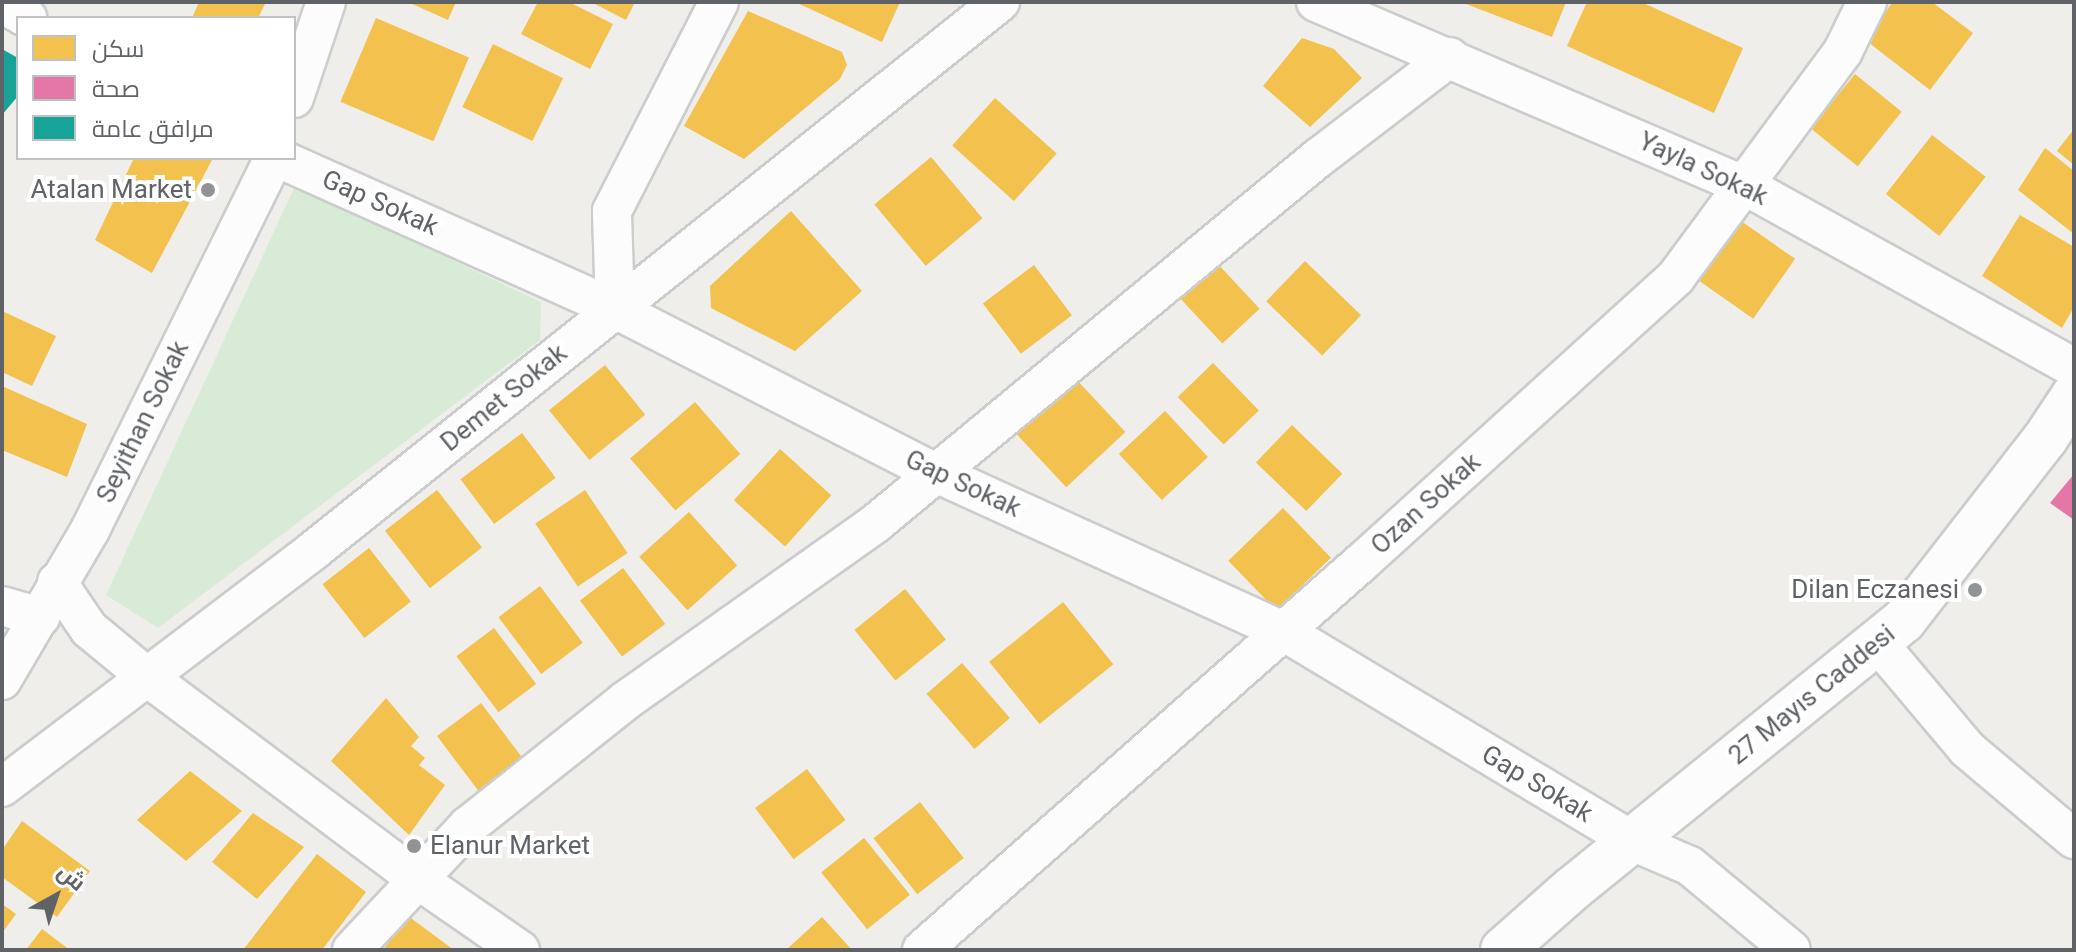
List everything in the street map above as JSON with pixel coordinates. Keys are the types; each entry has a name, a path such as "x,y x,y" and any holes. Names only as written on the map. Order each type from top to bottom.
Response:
{"street":[{"path":"296,92 326,2"},
{"path":"615,309 612,211 719,2"},
{"name":"Demet Sokak","path":"2,787 314,550 1000,2"},
{"name":"Yayla Sokak","path":"1316,2 1744,185 2074,368"},
{"name":"Ozan Sokak","path":"922,950 1283,631 1676,277 1843,51 1867,2"},
{"path":"2,4 23,16"},
{"path":"352,950 468,826 625,701 876,523 1318,158 1450,57"},
{"name":"Seyithan Sokak","path":"2,680 90,530 275,160"},
{"name":"Gap Sokak","path":"280,160 615,309 934,472 1283,631 1632,841 1690,866 1791,950"},
{"name":"27 Mayıs Caddesi","path":"1503,950 1904,620 2045,439 2074,395"},
{"path":"57,582 89,629 146,676 417,879 520,950"},
{"path":"2,606 40,617"},
{"path":"1877,642 1967,749 2074,839"}],"green space":[{"path":"295,186 541,302 540,340 158,628 106,595"}],"building: سكن":[{"path":"199,2 266,2 259,16 193,16"},
{"path":"408,2 456,2 448,20"},
{"path":"538,2 569,2 613,24 590,69 521,34"},
{"path":"591,2 635,2 626,20"},
{"path":"795,2 900,2 882,42"},
{"path":"1461,2 1566,2 1552,37"},
{"path":"1587,2 1641,2 1743,48 1714,113 1567,46"},
{"path":"1893,2 1932,2 1973,33 1930,90 1864,39"},
{"path":"748,11 842,52 847,65 840,79 744,159 684,126"},
{"path":"376,18 469,57 433,141 340,102"},
{"path":"1302,38 1334,49 1362,78 1310,127 1263,86"},
{"path":"493,44 563,78 532,141 462,107"},
{"path":"1855,74 1902,112 1858,166 1811,128"},
{"path":"995,98 1057,154 1014,201 952,146"},
{"path":"2074,129 2074,165 2057,151"},
{"path":"1932,135 1986,177 1939,236 1886,194"},
{"path":"2045,148 2074,171 2074,234 2018,190"},
{"path":"931,157 982,218 926,266 874,205"},
{"path":"133,160 212,160 152,273 95,240"},
{"path":"791,211 862,291 795,351 711,308 710,286"},
{"path":"2020,215 2074,247 2074,307 2062,328 1982,276"},
{"path":"1741,221 1795,259 1753,319 1699,281"},
{"path":"1305,261 1361,315 1322,355 1266,301"},
{"path":"1216,262 1260,309 1222,344 1179,297"},
{"path":"1034,265 1072,315 1021,354 983,304"},
{"path":"2,311 56,336 32,386 2,372"},
{"path":"1213,363 1259,410 1224,445 1178,397"},
{"path":"605,365 645,415 589,460 549,410"},
{"path":"1075,378 1125,432 1066,487 1016,433"},
{"path":"2,386 87,424 67,477 2,450"},
{"path":"695,402 740,454 675,510 630,458"},
{"path":"1165,411 1208,457 1162,500 1119,454"},
{"path":"1292,425 1342,474 1306,511 1256,462"},
{"path":"522,433 556,478 494,524 461,479"},
{"path":"780,449 831,495 785,546 734,500"},
{"path":"437,490 482,548 430,588 385,531"},
{"path":"585,490 627,553 578,587 535,524"},
{"path":"1283,508 1331,558 1276,610 1228,561"},
{"path":"689,512 737,566 687,610 639,557"},
{"path":"369,548 411,602 364,638 323,584"},
{"path":"623,568 665,624 622,656 580,600"},
{"path":"540,586 583,643 541,674 498,617"},
{"path":"905,589 946,640 895,680 854,630"},
{"path":"1063,602 1113,664 1040,724 989,662"},
{"path":"494,628 536,684 499,712 456,656"},
{"path":"962,663 1010,718 974,749 927,694"},
{"path":"386,698 419,737 411,746 425,758 419,765 445,785 409,835 331,761"},
{"path":"481,703 524,761 480,794 437,736"},
{"path":"807,769 846,820 794,859 755,808"},
{"path":"190,771 242,811 186,861 137,820"},
{"path":"920,802 964,858 917,894 874,838"},
{"path":"253,813 304,847 257,899 212,862"},
{"path":"22,821 90,871 57,917 2,877 2,850"},
{"path":"864,838 910,895 867,929 821,873"},
{"path":"317,854 366,892 322,950 243,950"},
{"path":"2,904 16,914 2,933"},
{"path":"408,916 454,950 383,950"},
{"path":"822,917 852,950 786,950"},
{"path":"42,929 70,950 26,950"}],"building: صحة":[{"path":"2074,474 2074,520 2050,503"}],"building: مرافق عامة":[{"path":"2,49 16,57 16,98 2,115"}],"place":[{"name":"Atalan Market","path":"208,190"},
{"name":"Dilan Eczanesi","path":"1975,590"},
{"name":"Elanur Market","path":"414,846"}]}
